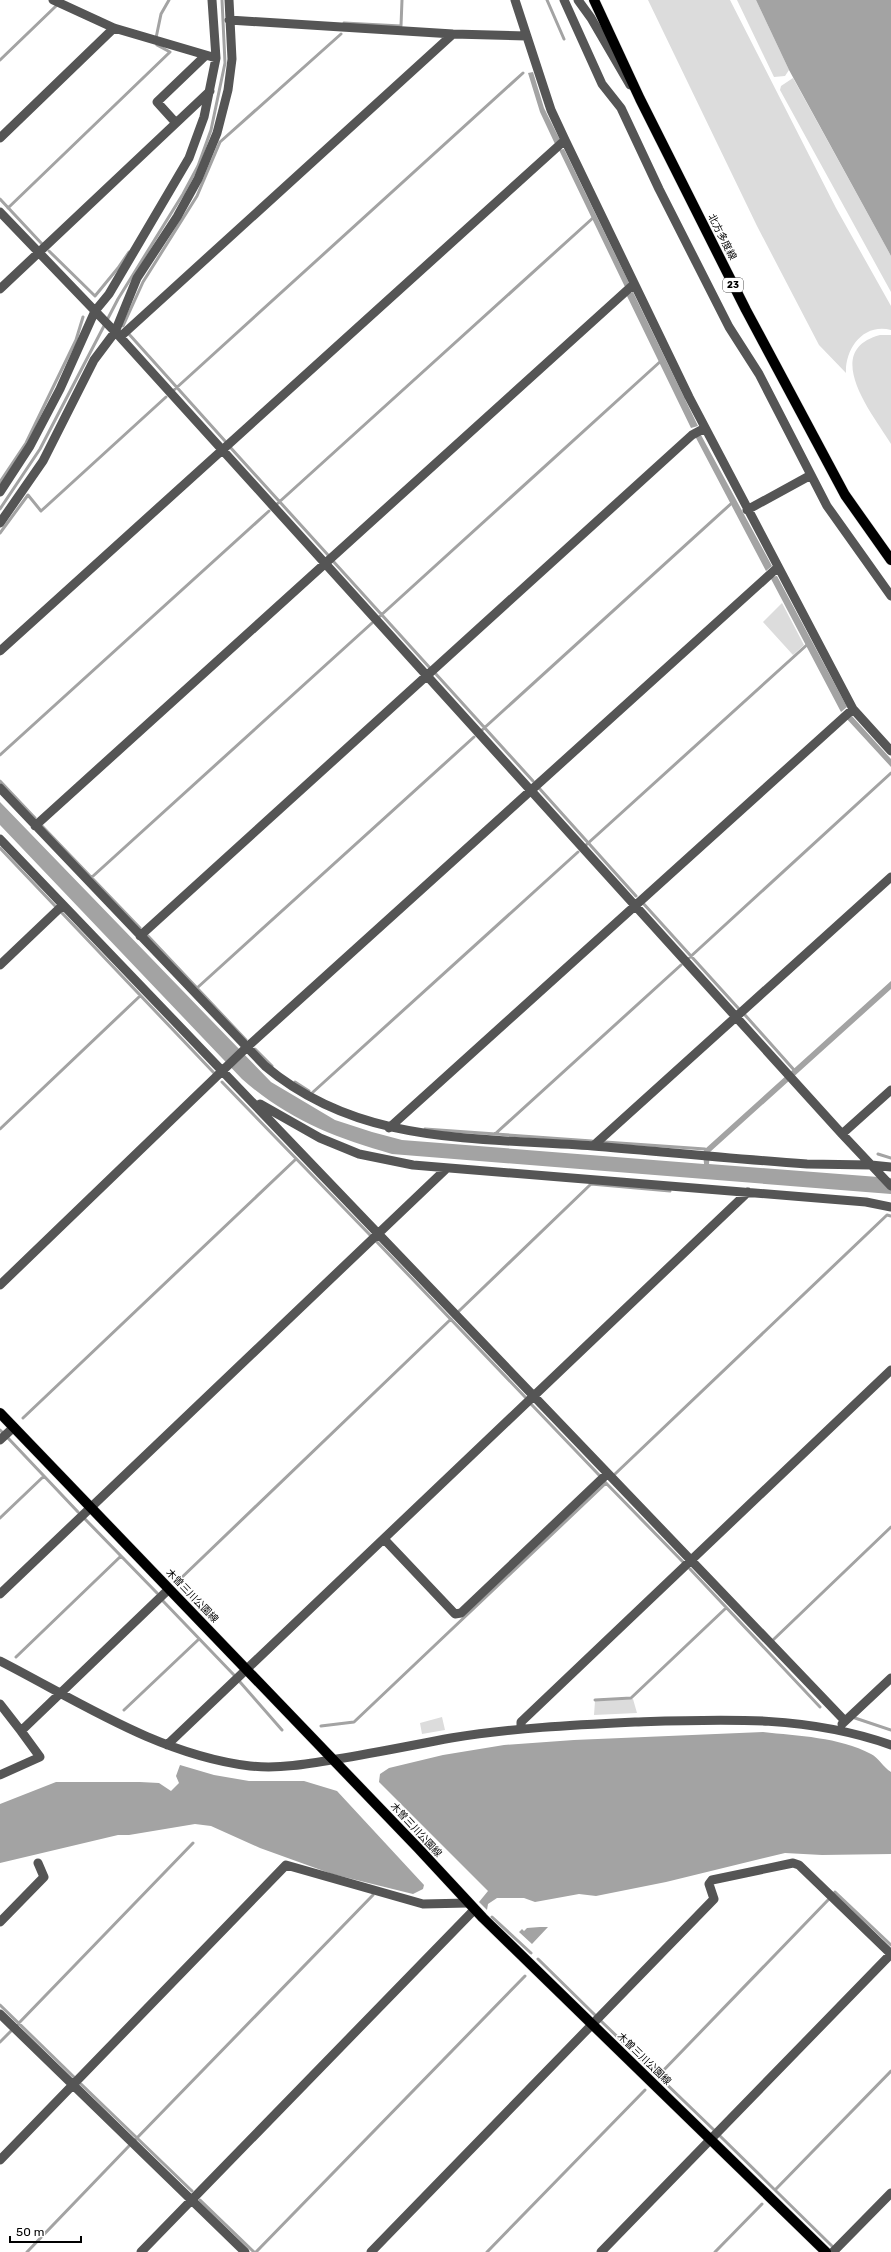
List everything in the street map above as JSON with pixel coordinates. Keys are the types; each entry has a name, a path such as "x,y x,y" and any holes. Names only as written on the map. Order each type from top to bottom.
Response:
{"main road":[{"name":"北方多度線","path":"594,0 640,99 746,310 845,495 891,560"},
{"name":"木曽三川公園線","path":"0,1413 334,1760 471,1906 826,2252"}],"street":[{"path":"53,0 114,28 216,58"},
{"path":"0,492 30,446 52,404 95,312 109,294 189,158 204,117 216,58 212,0"},
{"path":"116,333 137,278 177,217 198,179 217,133 228,90 231,66 229,0"},
{"path":"515,0 551,110 705,428 777,568 853,709 891,751"},
{"path":"564,0 602,84 621,108 659,189 730,327 759,374 827,506 891,596"},
{"path":"578,0 591,18 622,73 640,99"},
{"path":"229,20 453,34 526,36"},
{"path":"0,138 114,28"},
{"path":"0,523 43,461 94,360 116,333 453,34"},
{"path":"176,123 158,102 205,56"},
{"path":"0,289 210,92"},
{"path":"0,651 565,140"},
{"path":"0,212 116,333 789,1076 891,1186"},
{"path":"35,826 634,284"},
{"path":"28,492 48,463 99,364 105,346"},
{"path":"140,936 692,435 705,428"},
{"path":"747,510 811,475"},
{"path":"0,1285 225,1070 245,1049 777,568"},
{"path":"389,1128 634,904 853,709"},
{"path":"0,788 245,1049 284,1082 304,1096 350,1116 389,1128 417,1134 593,1146 807,1164 891,1167"},
{"path":"0,838 63,905 225,1070 378,1234 845,1721"},
{"path":"593,1146 891,877"},
{"path":"0,965 63,905"},
{"path":"842,1134 891,1090"},
{"path":"251,1099 306,1131 359,1154 412,1165 446,1169 866,1202 891,1207"},
{"path":"0,1594 446,1169"},
{"path":"167,1746 748,1192"},
{"path":"521,1728 521,1722 891,1370"},
{"path":"0,1440 14,1427"},
{"path":"384,1539 455,1614 461,1613 607,1474"},
{"path":"21,1731 169,1589"},
{"path":"0,1661 127,1727 167,1746 192,1754 250,1766 299,1766 452,1738 521,1728 733,1718 795,1723 834,1730 891,1745"},
{"path":"834,1730 891,1678"},
{"path":"0,1704 40,1757 0,1775"},
{"path":"0,1922 44,1877 38,1863"},
{"path":"372,2252 714,1899 709,1884 712,1880 793,1863 799,1865 891,1954 601,2252"},
{"path":"0,2160 286,1865 423,1904 471,1906"},
{"path":"141,2252 471,1906"},
{"path":"0,2014 245,2252"},
{"path":"833,2252 891,2193"}],"shaded area":[{"path":"648,0 730,0 836,208 891,306 891,330 872,330 864,334 852,347 846,364 846,373 819,345 757,226"},
{"path":"737,0 756,0 789,70 785,76 774,77"},
{"path":"756,0 891,0 891,256 789,70"},
{"path":"533,72 544,108 560,140 555,144 540,112 528,73"},
{"path":"793,78 891,256 891,292 780,90 781,86"},
{"path":"564,149 629,283 625,287 559,150"},
{"path":"633,292 698,426 691,428 626,294"},
{"path":"880,335 891,335 891,444 864,401 857,385 853,369 854,355 863,343"},
{"path":"701,435 772,566 766,571 695,436"},
{"path":"777,576 847,707 841,712 770,577"},
{"path":"782,603 804,645 793,655 763,622"},
{"path":"851,715 891,759 891,767 845,717"},
{"path":"0,802 271,1082 335,1120 402,1140 704,1164 703,1152 705,1149 891,981 891,989 710,1152 709,1164 891,1178 891,1194 392,1154 331,1134 312,1126 276,1105 242,1079 0,825"},
{"path":"633,1699 637,1713 594,1715 595,1701"},
{"path":"442,1717 445,1730 422,1734 420,1723"},
{"path":"763,1732 818,1738 846,1744 859,1748 876,1757 885,1768 891,1772 891,1854 822,1855 785,1853 666,1882 596,1896 579,1894 535,1902 524,1898 497,1898 488,1904 487,1910 479,1902 488,1891 379,1782 380,1774 389,1768 443,1755 504,1745 574,1740"},
{"path":"180,1765 214,1775 249,1781 304,1781 337,1791 424,1885 423,1889 413,1894 332,1874 260,1848 211,1826 195,1824 129,1835 118,1835 0,1863 0,1804 56,1782 159,1783 171,1791 179,1783 176,1776"},
{"path":"548,1927 532,1944 519,1932 522,1929 524,1931 527,1928"}],"waterway":[{"path":"156,38 161,14 169,0"},
{"path":"0,509 40,449 118,299 183,194 198,166 211,130 225,63 222,0"},
{"path":"344,23 401,26 402,0"},
{"path":"547,0 564,39"},
{"path":"0,60 56,6"},
{"path":"123,326 143,282 197,196 220,142 341,34"},
{"path":"8,208 170,52 157,45"},
{"path":"174,390 523,73"},
{"path":"0,199 43,245"},
{"path":"277,504 594,217"},
{"path":"49,251 95,296 129,252"},
{"path":"0,482 26,443 76,340 83,317"},
{"path":"128,333 225,441"},
{"path":"379,617 662,360"},
{"path":"0,533 28,495 41,511 166,397"},
{"path":"230,447 328,555"},
{"path":"482,730 734,501"},
{"path":"0,755 269,511"},
{"path":"333,561 430,668"},
{"path":"92,877 372,623"},
{"path":"586,845 809,643"},
{"path":"435,673 533,781"},
{"path":"197,988 474,737"},
{"path":"689,958 891,773"},
{"path":"0,781 35,818"},
{"path":"539,788 636,896"},
{"path":"42,826 140,928"},
{"path":"0,848 56,907"},
{"path":"312,1093 578,852"},
{"path":"642,902 739,1009"},
{"path":"62,913 215,1074"},
{"path":"148,936 246,1040"},
{"path":"495,1134 681,965"},
{"path":"0,1129 140,996"},
{"path":"745,1015 795,1071"},
{"path":"255,1049 272,1066"},
{"path":"222,1082 371,1236"},
{"path":"295,1082 309,1091"},
{"path":"425,1129 592,1141"},
{"path":"605,1142 707,1150"},
{"path":"878,1154 891,1158"},
{"path":"23,1418 296,1159"},
{"path":"459,1311 591,1184 670,1191"},
{"path":"615,1474 887,1215 891,1216"},
{"path":"376,1241 526,1398"},
{"path":"177,1582 451,1319"},
{"path":"531,1404 599,1475"},
{"path":"8,1438 78,1512"},
{"path":"0,1518 44,1476"},
{"path":"605,1482 683,1562"},
{"path":"321,1726 354,1722 606,1483"},
{"path":"85,1519 157,1593"},
{"path":"773,1640 891,1527"},
{"path":"16,1657 121,1556"},
{"path":"690,1569 820,1707"},
{"path":"162,1600 234,1675"},
{"path":"595,1700 631,1698 726,1608"},
{"path":"124,1710 199,1639"},
{"path":"240,1682 282,1730"},
{"path":"855,1718 891,1730"},
{"path":"17,2025 193,1843"},
{"path":"834,1894 835,1892 891,1945"},
{"path":"135,2140 373,1895"},
{"path":"658,2076 829,1899"},
{"path":"492,1917 531,1953"},
{"path":"538,1959 595,2015"},
{"path":"256,2252 525,1976"},
{"path":"0,2005 75,2078"},
{"path":"601,2021 714,2130"},
{"path":"0,2042 11,2031"},
{"path":"775,2190 891,2071"},
{"path":"81,2084 192,2191"},
{"path":"487,2252 645,2090"},
{"path":"720,2136 832,2246"},
{"path":"27,2252 129,2146"},
{"path":"200,2200 254,2252"},
{"path":"715,2252 762,2204"}]}
